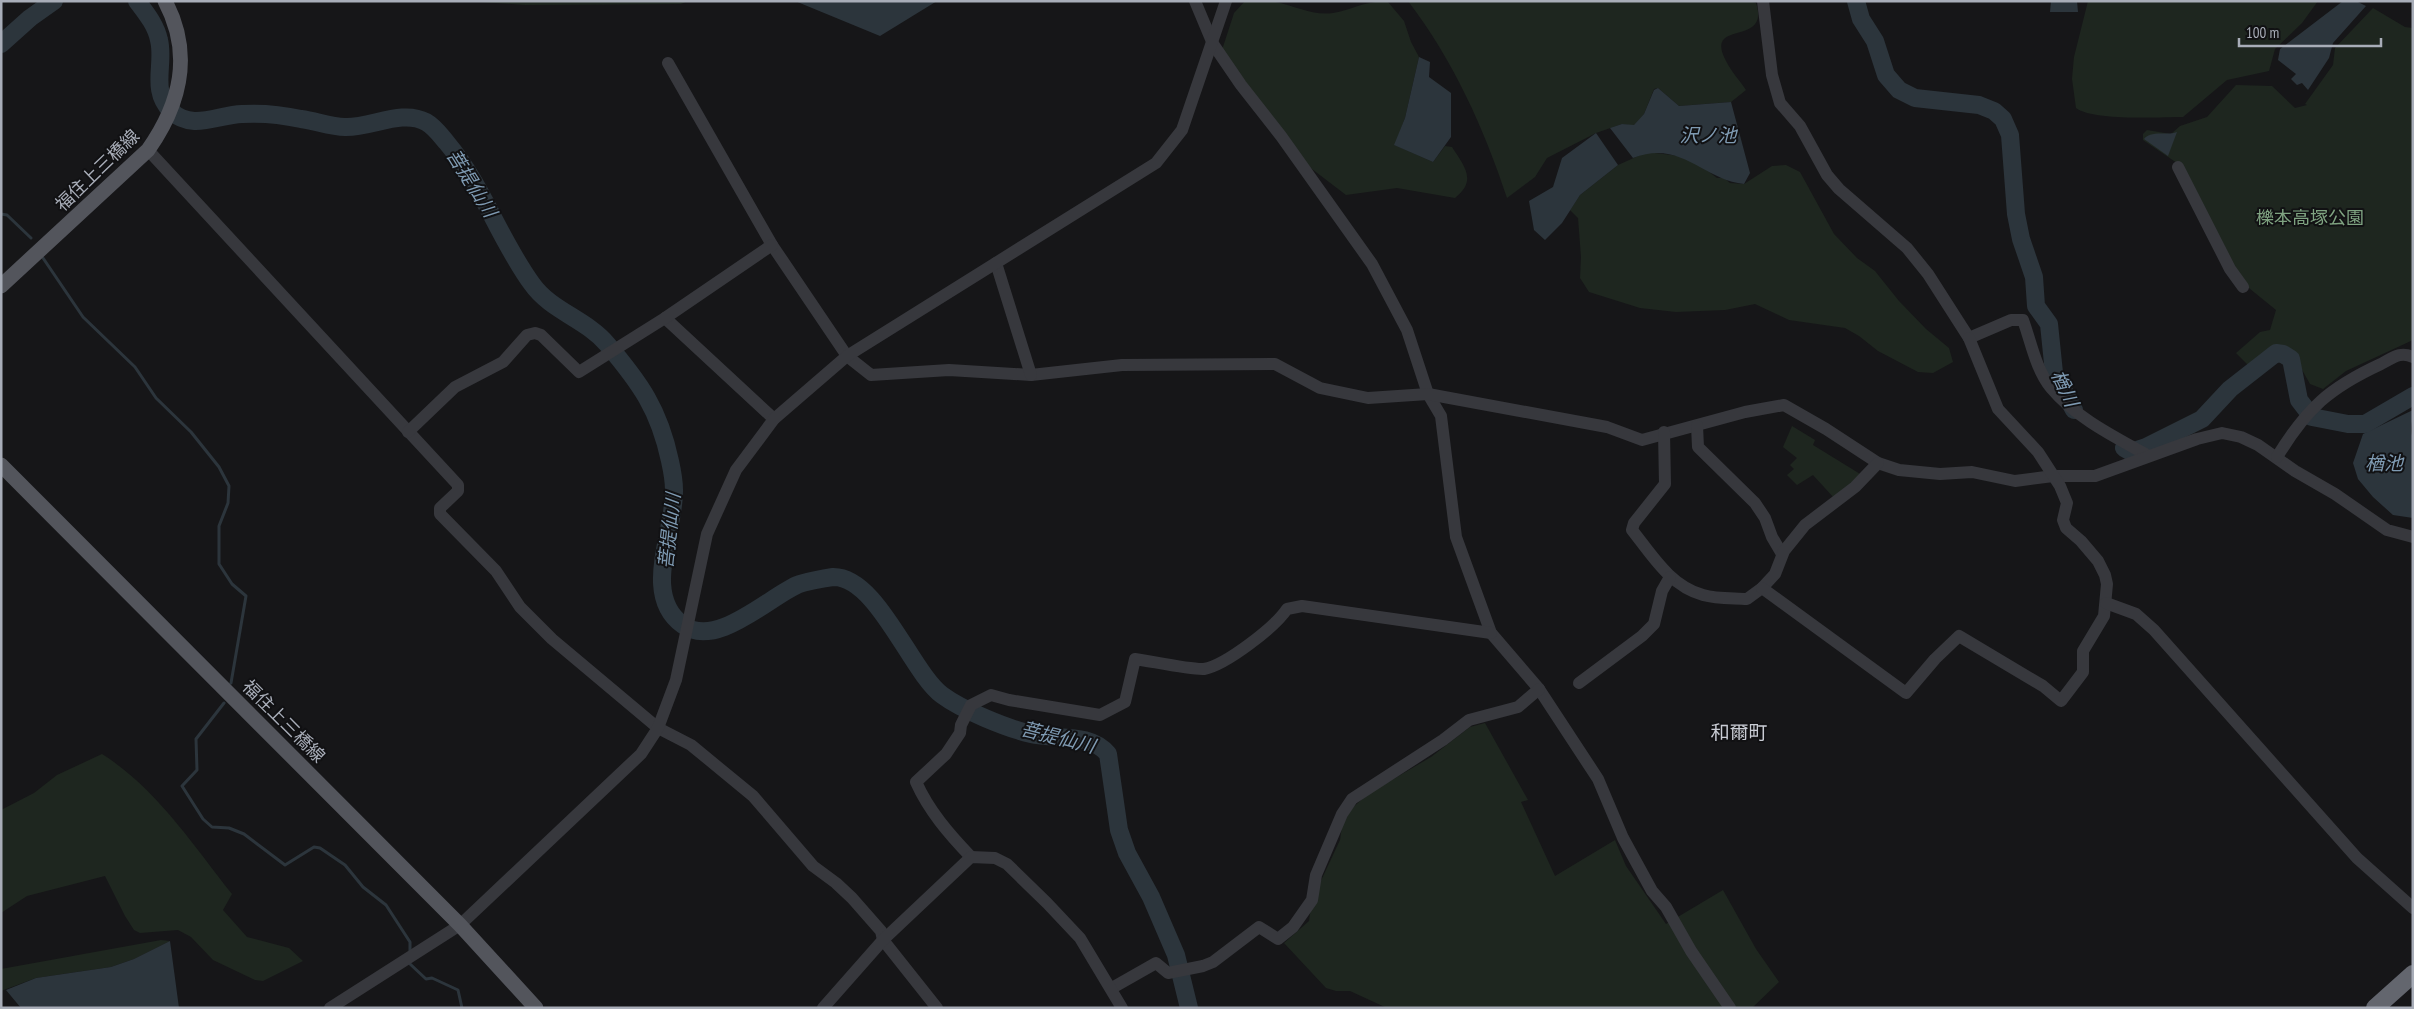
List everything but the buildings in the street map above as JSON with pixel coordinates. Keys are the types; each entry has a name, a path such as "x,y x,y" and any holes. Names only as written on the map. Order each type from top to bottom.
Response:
{"highway":[{"path":"2375,1008 2413,974"}],"main road":[{"name":"福住上三橋線","path":"1,286 148,150 166,121 175,101 180,75 181,47 176,25 165,1"},
{"name":"福住上三橋線","path":"1,465 460,925 536,1008"}],"street":[{"path":"1195,1 1213,44 1372,264 1406,330 1428,394 1441,416 1456,537 1464,562 1474,580 1491,632 1539,688 1598,779 1623,838 1652,891 1666,907 1691,951 1730,1008"},
{"path":"330,1008 460,925 641,754 658,728 676,680 707,534 736,470 774,419 847,356 1156,163 1182,130 1213,44 1226,1"},
{"path":"1762,588 1906,693 1935,659 1959,636 2043,686 2061,701 2083,672 2083,651 2102,622 2106,603 2105,575 2098,561 2081,541 2066,528 2063,520 2067,503 2053,476 2038,452 1998,409 1969,338 1928,274 1907,248 1839,189 1827,176 1800,126 1780,103 1772,75 1763,1"},
{"path":"668,63 772,245 847,356 871,375 949,370 1031,376 1122,365 1275,364 1320,388 1368,398 1428,394 1607,427 1642,440 1664,432 1697,426 1745,412 1784,405 1820,425 1878,463 1899,470 1940,474 1972,472 2015,481 2053,476 2094,476 2197,439 2222,433 2241,437 2277,457 2387,530 2413,537"},
{"path":"148,150 459,488 440,508 440,514 496,572 520,606 552,639 658,728 691,745 753,796 813,866 852,898 881,930 883,940 937,1008"},
{"path":"2178,167 2230,269 2243,287"},
{"path":"408,432 456,387 503,362 527,335 535,333 541,335 579,372 666,318 772,245"},
{"path":"996,263 1031,376"},
{"path":"666,318 774,419"},
{"path":"1969,338 2011,320 2023,320 2036,360 2051,388 2086,419 2149,456"},
{"path":"2277,457 2303,418 2321,398 2356,375 2398,354 2413,357"},
{"path":"1697,426 1698,448 1755,503 1765,518 1772,537 1782,554"},
{"path":"1664,432 1664,484 1634,523 1632,530 1670,577 1685,587 1703,595 1747,599 1762,588 1774,574 1782,554 1805,525 1856,487 1878,463"},
{"path":"1579,683 1642,636 1654,624 1662,591 1670,577"},
{"path":"2106,603 2136,614 2154,630 2356,858 2413,908"},
{"path":"1122,1008 1112,988 1080,938 1007,864 996,858 971,857 946,831 923,798 916,782 946,754 960,733 961,725 971,705 991,695 1009,700 1100,715 1125,702 1135,659 1204,669 1229,659 1241,651 1280,620 1287,609 1302,606 1491,632"},
{"path":"1112,988 1156,963 1168,973 1203,966 1259,927 1278,939 1292,927 1312,900 1316,875 1342,814 1352,799 1443,740 1469,720 1518,707 1539,688"},
{"path":"824,1008 883,940 971,857"}],"green space":[{"path":"465,1 688,1 681,4 525,5"},
{"path":"1245,1 1272,1 1311,12 1326,14 1340,12 1373,2 1388,2 1404,21 1411,42 1419,57 1405,118 1395,145 1433,162 1445,146 1452,147 1467,174 1466,186 1462,192 1455,198 1397,188 1346,195 1308,166 1222,50 1234,13"},
{"path":"1408,1 1749,1 1756,3 1758,17 1754,25 1747,30 1723,40 1721,48 1726,61 1746,90 1731,102 1679,106 1658,88 1654,89 1644,114 1634,126 1622,124 1596,133 1547,158 1535,177 1507,198 1488,146 1466,95 1439,47"},
{"path":"2088,1 2318,1 2302,23 2275,49 2269,71 2227,80 2183,117 2143,118 2097,115 2076,108 2072,79 2074,57"},
{"name":"櫟本高塚公園","path":"2373,8 2405,27 2413,28 2413,340 2346,371 2323,389 2310,384 2293,354 2270,348 2249,366 2236,353 2260,332 2270,330 2276,310 2244,284 2177,163 2143,140 2143,134 2147,130 2171,134 2180,126 2207,117 2236,85 2272,86 2295,108 2307,105 2305,104 2333,65 2335,48"},
{"path":"1647,152 1680,156 1700,165 1717,178 1724,178 1730,183 1744,184 1772,166 1786,165 1800,172 1834,234 1857,258 1875,271 1899,301 1926,329 1949,348 1953,362 1933,373 1918,372 1878,351 1845,328 1789,320 1755,304 1725,310 1676,312 1640,308 1589,292 1580,278 1581,257 1578,218 1570,210 1580,195 1618,165"},
{"path":"1792,426 1815,440 1813,445 1865,477 1835,499 1813,475 1797,485 1787,475 1794,469 1790,465 1797,458 1783,447"},
{"path":"1485,723 1528,800 1521,802 1555,876 1615,840 1626,866 1666,924 1723,890 1756,949 1779,982 1752,1008 1387,1008 1350,991 1336,991 1326,988 1284,943 1309,921 1312,900 1340,840 1342,826 1351,809 1368,794 1431,757 1470,727"},
{"path":"102,754 140,783 173,818 232,894 223,910 247,937 289,948 303,961 263,981 255,980 213,960 191,937 178,930 140,933 134,930 125,916 105,876 27,896 1,913 1,810 34,793 57,775"},
{"path":"161,940 170,941 134,959 111,967 36,978 1,991 1,969"}],"water":[{"path":"795,1 937,1 880,36"},
{"path":"2051,1 2077,1 2078,12 2050,12"},
{"path":"2343,1 2356,1 2366,6 2333,43 2329,58 2308,90 2302,83 2297,85 2291,79 2296,74 2278,60 2280,49"},
{"path":"1419,57 1430,62 1429,77 1451,93 1451,137 1433,162 1394,145 1405,118"},
{"name":"沢ノ池","path":"1658,88 1679,106 1731,102 1750,173 1744,184 1716,176 1691,162 1665,153 1650,153 1633,158 1610,128 1622,124 1634,125 1644,114 1654,90"},
{"path":"2177,132 2168,156 2144,139 2155,134"},
{"path":"1596,133 1618,165 1580,195 1562,223 1545,240 1534,230 1529,201 1553,187 1562,158"},
{"name":"楢池","path":"2413,410 2411,428 2413,439 2413,518 2393,515 2373,497 2358,479 2353,463 2363,434"},
{"path":"170,941 179,1008 21,1008 6,990 36,978 111,967 134,959"}],"waterway":[{"name":"菩提仙川","path":"1,44 30,18 54,1"},
{"name":"菩提仙川","path":"137,1 153,24 158,35 161,94 171,111 179,117 196,121 242,114 264,114 287,116 345,127 355,127 407,117 426,122 438,132 471,177 520,267 532,284 549,301 599,335 639,384 654,411 665,443 674,487 673,507 663,562 662,580 664,597 671,612 683,625 696,631 711,631 742,619 785,591 800,584 833,577 849,581 864,592 879,608 930,683 951,701 985,718 1031,734 1072,738 1092,742 1101,747 1108,754 1119,830 1127,853 1151,897 1176,955 1189,1008"},
{"name":"楢川","path":"1856,1 1861,19 1875,41 1886,75 1899,90 1915,98 1979,105 1994,111 2003,119 2010,135 2016,214 2021,239 2034,277 2036,306 2049,324 2054,373 2074,410"},
{"path":"1,214 7,215 31,238"},
{"path":"43,258 83,317 135,367 156,398 191,432 219,467 229,486 228,503 219,526 219,564 232,584 246,596 231,683"},
{"name":"楢川","path":"2124,448 2131,452 2146,447 2202,419 2230,389 2276,353 2283,354 2291,359 2299,400 2312,417 2348,424 2365,424 2413,396"},
{"path":"224,703 196,739 197,770 182,786 203,819 212,827 229,828 244,834 285,865 314,847 320,848 345,865 363,887 386,905 410,942 410,952"},
{"path":"409,960 409,963 426,979 432,978 458,990 462,1008"}],"district":[{"name":"和爾町","path":"1739,732"}]}
